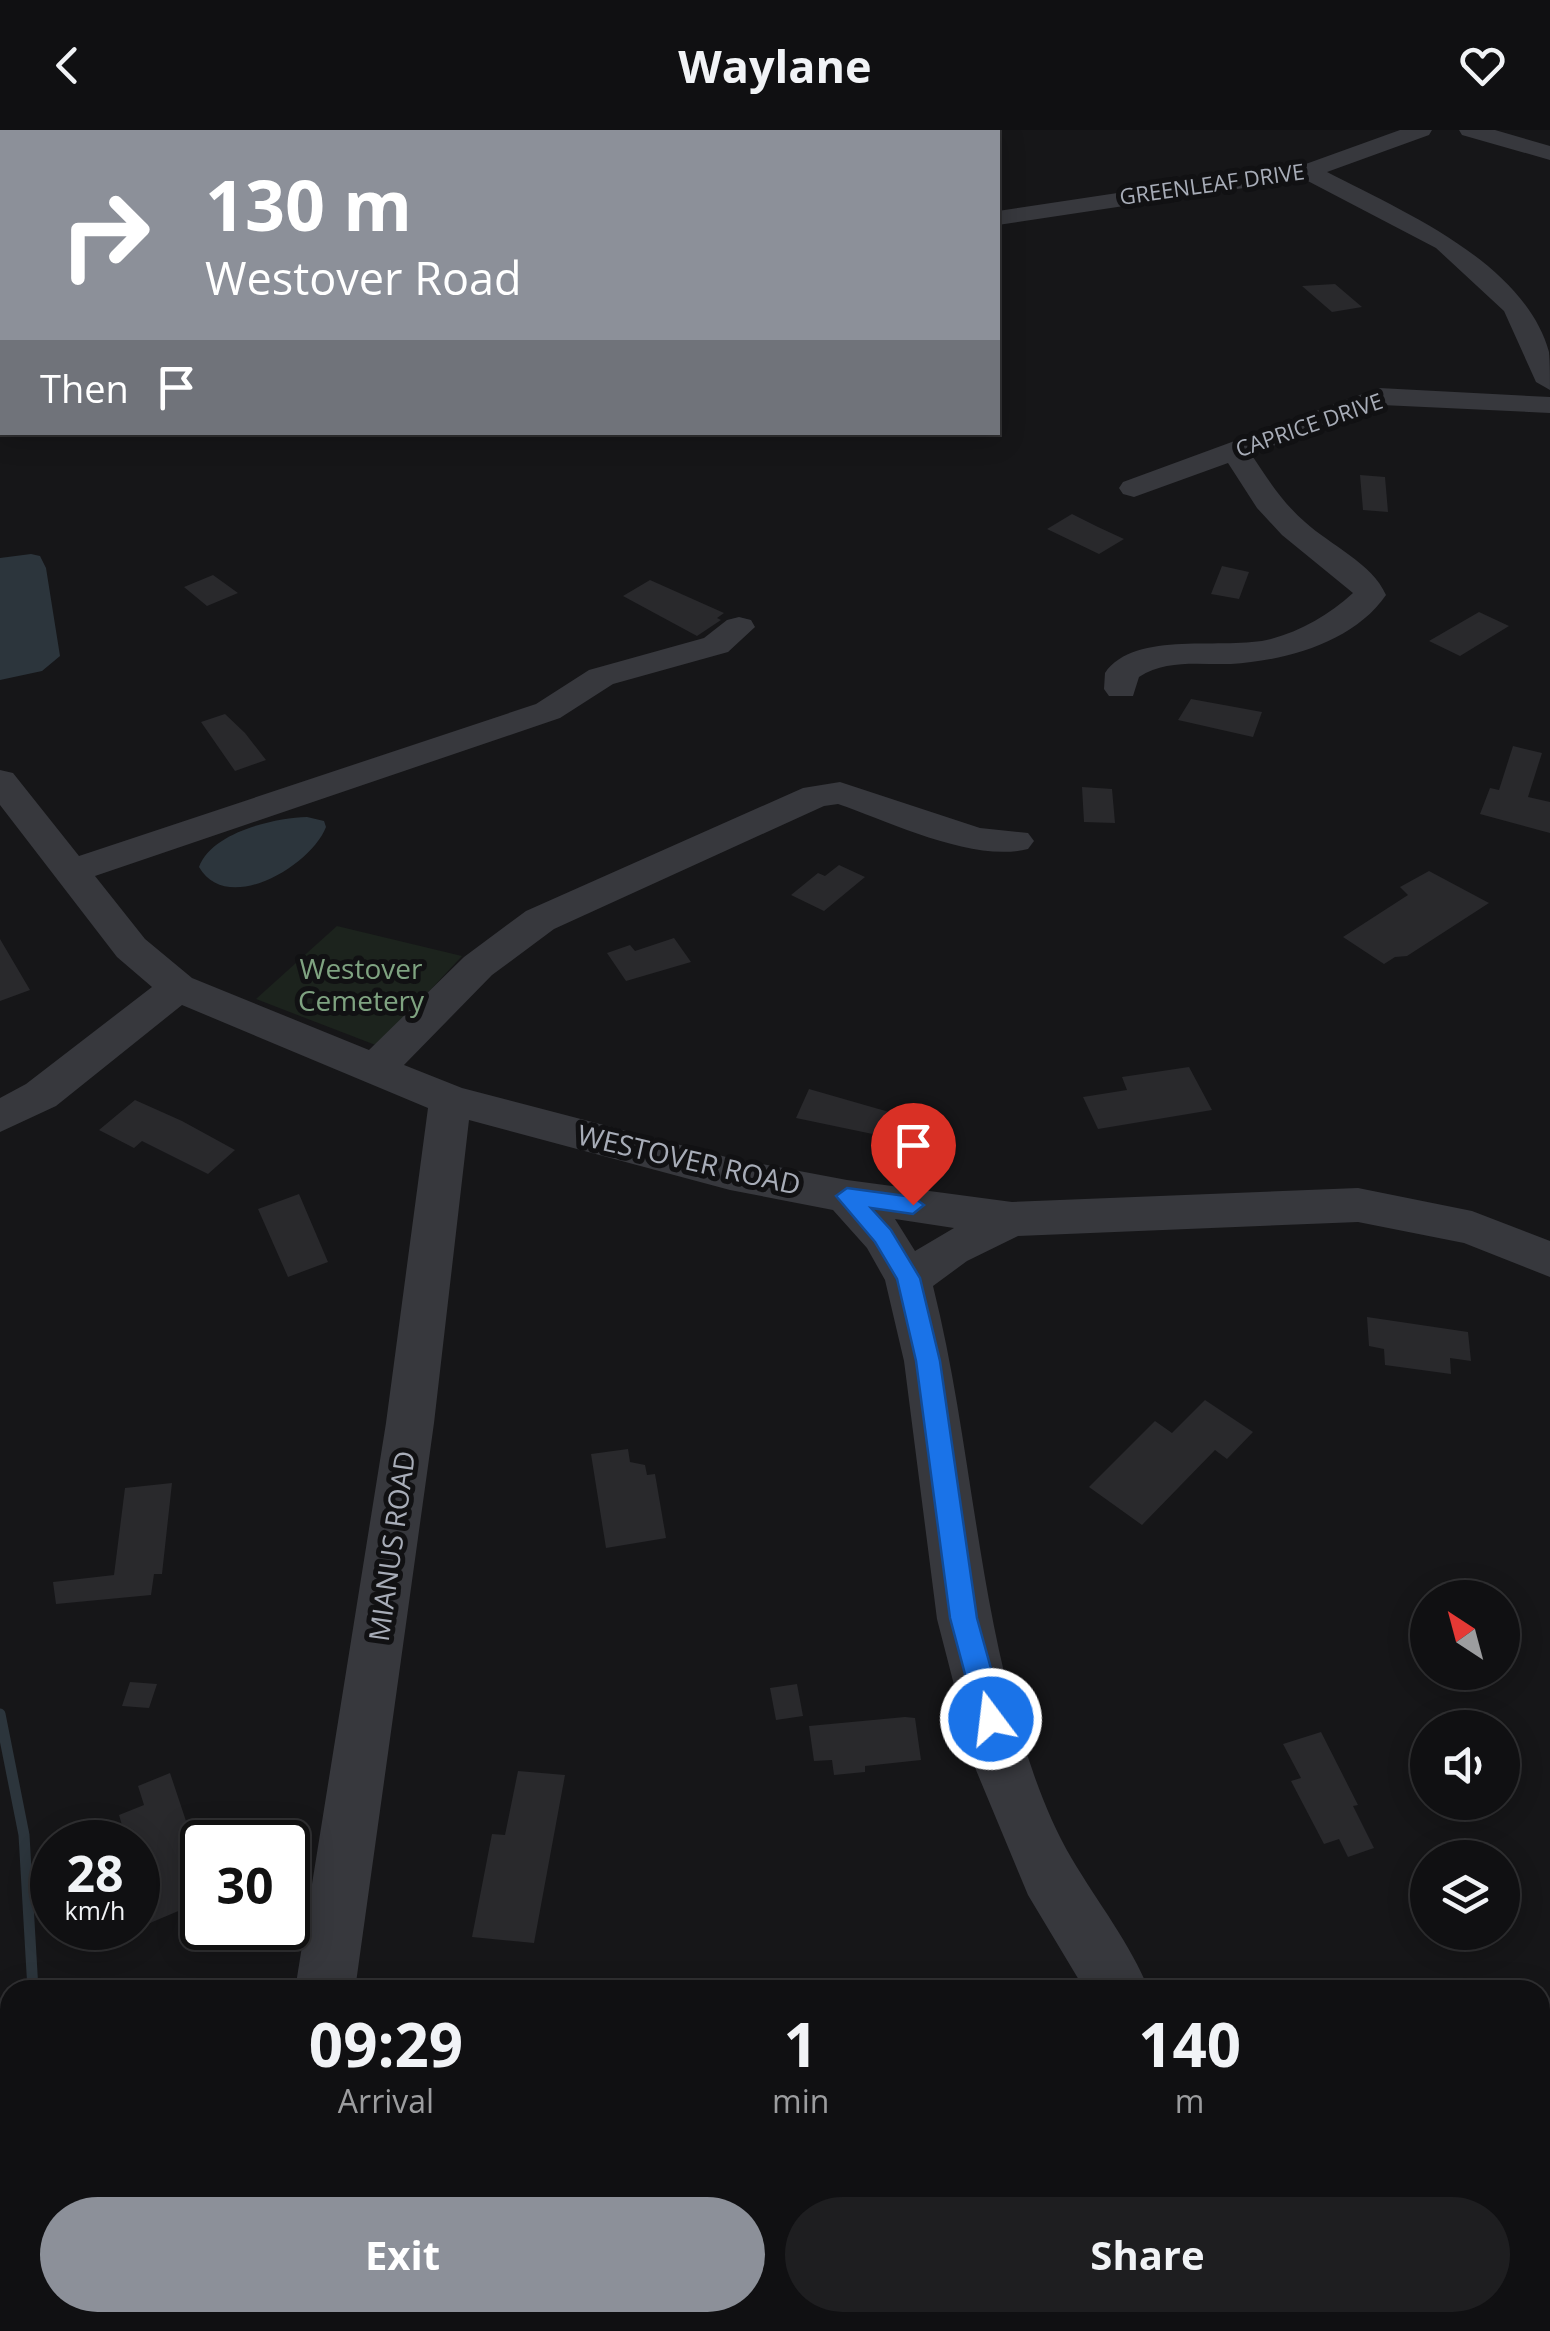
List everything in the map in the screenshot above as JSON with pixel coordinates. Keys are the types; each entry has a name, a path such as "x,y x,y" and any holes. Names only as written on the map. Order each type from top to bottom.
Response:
{"street":[{"name":"GREENLEAF DRIVE","path":"1000,218 1307,172 1421,130"},
{"path":"1470,130 1550,153"},
{"path":"1307,172 1445,243 1515,308 1550,382"},
{"name":"CAPRICE DRIVE","path":"1134,488 1379,396 1550,405"},
{"path":"1121,689 1122,673 1150,656 1168,652 1247,653 1296,642 1330,628 1370,595 1366,586 1293,528 1268,502 1234,450"},
{"path":"73,871 548,710 602,677 716,645 740,627"},
{"name":"WESTOVER ROAD","path":"0,780 130,948 178,988 450,1100 730,1174 847,1196 1012,1219 1358,1205 1472,1228 1550,1260"},
{"path":"374,1070 478,966 526,929 816,796 840,793 977,839 1015,842"},
{"path":"0,1117 41,1094 178,988"},
{"name":"MIANUS ROAD","path":"326,1980 410,1423 450,1100"},
{"path":"847,1196 883,1236 908,1278 928,1361 964,1618 1004,1770 1049,1875 1113,1980"},
{"path":"908,1278 951,1249 1012,1219"}],"green space":[{"name":"Westover Cemetery","path":"337,926 462,956 378,1046 256,999"}],"shaded area":[{"path":"40,556 46,568 60,656 42,671 0,680 0,558"},
{"path":"307,817 324,821 326,827 317,842 287,870 267,880 229,887 212,881 199,867 217,845 245,829"}],"building":[{"path":"1335,284 1362,307 1332,312 1302,286"},
{"path":"1360,475 1385,477 1388,512 1363,510"},
{"path":"1072,514 1124,539 1099,554 1047,529"},
{"path":"1222,566 1249,572 1239,599 1211,594"},
{"path":"213,575 238,593 207,606 184,587"},
{"path":"650,580 724,613 717,618 721,620 697,636 623,596"},
{"path":"1479,612 1509,626 1460,656 1429,641"},
{"path":"1191,699 1262,712 1253,737 1178,720"},
{"path":"225,714 266,760 235,771 201,722"},
{"path":"1513,746 1542,753 1528,797 1550,802 1550,833 1480,814 1490,788 1499,790"},
{"path":"1082,787 1112,789 1115,823 1084,822"},
{"path":"839,865 865,877 824,911 791,895 818,873 825,876"},
{"path":"1429,871 1489,903 1407,956 1384,964 1343,937 1408,895 1400,887"},
{"path":"674,938 691,962 626,981 607,953 630,945 635,951"},
{"path":"0,939 30,990 0,1001"},
{"path":"1189,1067 1212,1110 1098,1129 1083,1097 1127,1090 1122,1077"},
{"path":"809,1089 896,1114 887,1137 796,1118"},
{"path":"135,1100 235,1150 208,1174 142,1141 134,1148 99,1130"},
{"path":"299,1194 328,1262 288,1277 258,1209"},
{"path":"1367,1317 1468,1332 1471,1361 1450,1358 1451,1374 1385,1365 1384,1349 1369,1346"},
{"path":"1205,1400 1253,1432 1227,1459 1215,1450 1142,1525 1089,1487 1155,1421 1172,1433"},
{"path":"628,1449 630,1462 645,1465 647,1475 655,1474 666,1538 606,1548 591,1454"},
{"path":"172,1483 162,1574 154,1574 151,1595 56,1604 53,1582 114,1575 125,1488"},
{"path":"130,1682 157,1684 149,1708 122,1706"},
{"path":"797,1684 803,1716 776,1720 770,1688"},
{"path":"915,1718 921,1760 865,1766 865,1772 834,1775 832,1760 814,1761 809,1726"},
{"path":"1321,1732 1358,1805 1353,1806 1374,1848 1348,1857 1339,1839 1324,1844 1291,1781 1301,1778 1283,1744"},
{"path":"518,1771 565,1775 534,1943 472,1937 492,1834 505,1835"},
{"path":"170,1773 186,1820 180,1820 180,1910 160,1919 160,1820 120,1820 119,1815 144,1805 138,1786"}],"waterway":[{"path":"0,1714 24,1835 32,1980"}],"route":[{"path":"913,1205 847,1196 883,1236 908,1278 928,1361 964,1618 991,1719"}]}
